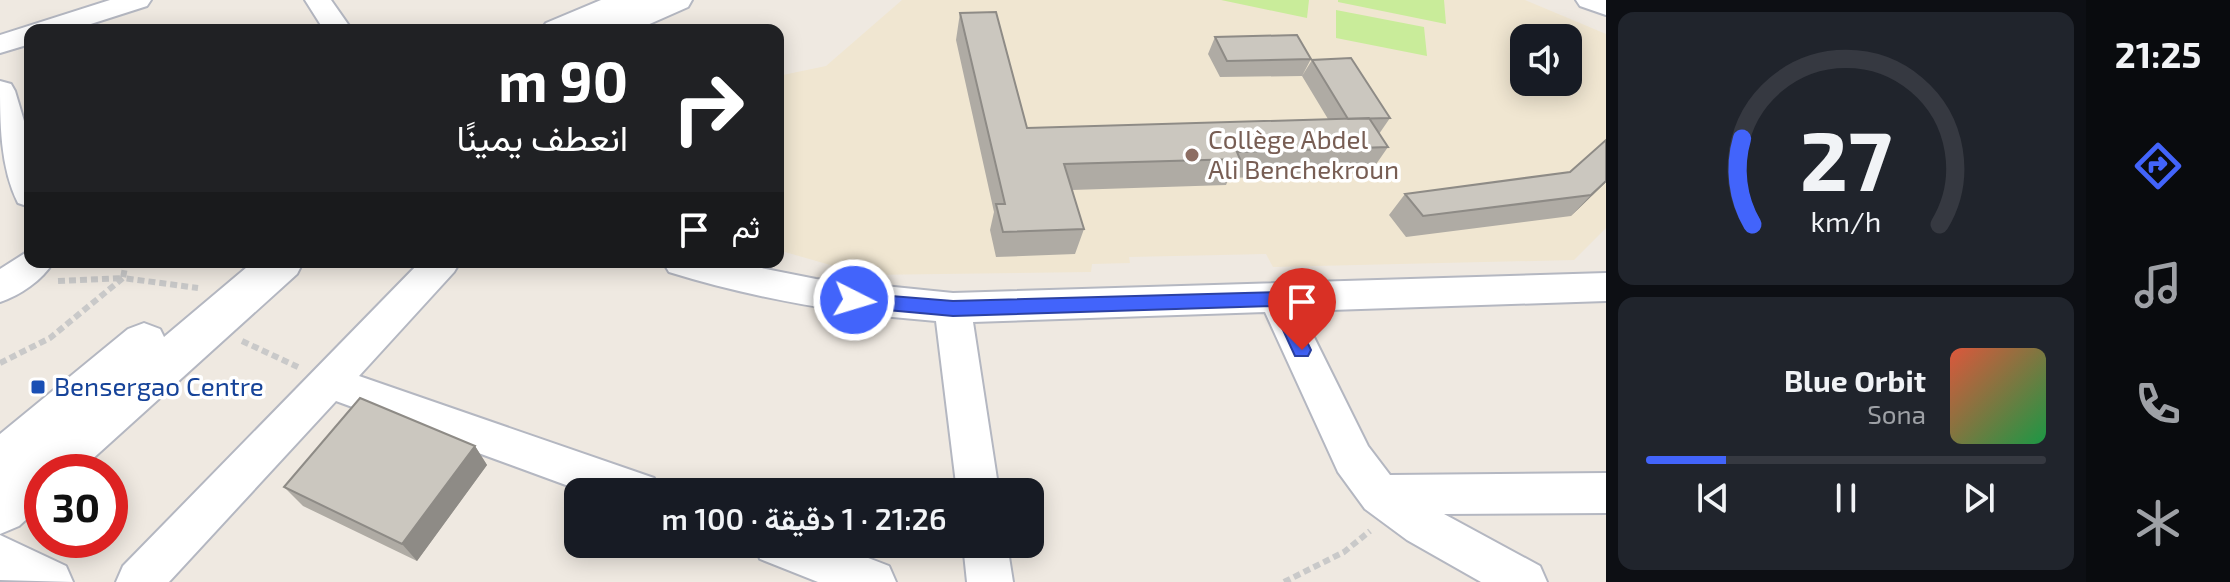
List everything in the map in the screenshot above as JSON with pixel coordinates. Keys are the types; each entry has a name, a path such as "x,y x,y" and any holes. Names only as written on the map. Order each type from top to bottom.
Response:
{"street":[{"path":"318,0 334,24"},
{"path":"572,24 629,0"},
{"path":"621,24 676,0"},
{"path":"1589,0 1606,7"},
{"path":"63,24 132,2 136,24"},
{"path":"0,44 24,37"},
{"path":"3,112 24,177"},
{"path":"3,286 27,268"},
{"path":"0,465 217,292 269,268"},
{"path":"139,582 436,268"},
{"path":"703,268 773,287 854,300 953,308 1606,287"},
{"path":"60,454 217,292"},
{"path":"1277,299 1353,459 1389,501 1422,525 1524,582"},
{"path":"953,308 976,478"},
{"path":"329,382 600,478"},
{"path":"0,509 24,488"},
{"path":"1389,501 1606,493"},
{"path":"0,556 50,582"},
{"path":"812,558 873,582"},
{"path":"987,558 990,582"}],"path":[{"path":"0,363 26,355 48,341 123,278 125,268"},
{"path":"3,286 123,278 217,292 329,382"},
{"path":"1284,582 1344,552 1389,501"}],"shaded area":[{"name":"Collège Abdel Ali Benchekroun","path":"902,0 1525,0 1606,34 1606,228 1574,260 1273,267 1266,254 1129,257 1130,263 1092,264 1091,272 865,275 784,252 784,75 826,66"}],"green space":[{"path":"1221,0 1309,0 1307,18"},
{"path":"1444,0 1446,24 1338,2"},
{"path":"1336,10 1424,27 1427,56 1336,38"}],"building":[{"path":"996,12 1027,128 1369,118 1388,147 1237,152 1240,159 1064,164 1084,229 1003,232 996,204 1005,204 960,13"},
{"path":"1297,35 1311,59 1227,61 1215,37"},
{"path":"1351,58 1390,118 1348,119 1312,60"},
{"path":"1606,140 1606,181 1591,195 1423,216 1405,194 1570,172"},
{"path":"360,398 475,446 402,544 284,487"}],"place":[{"name":"Collège Abdel Ali Benchekroun","path":"1192,155"},
{"name":"Bensergao Centre","path":"38,387"}],"route":[{"path":"854,300 953,308 1277,299 1302,350"}]}
